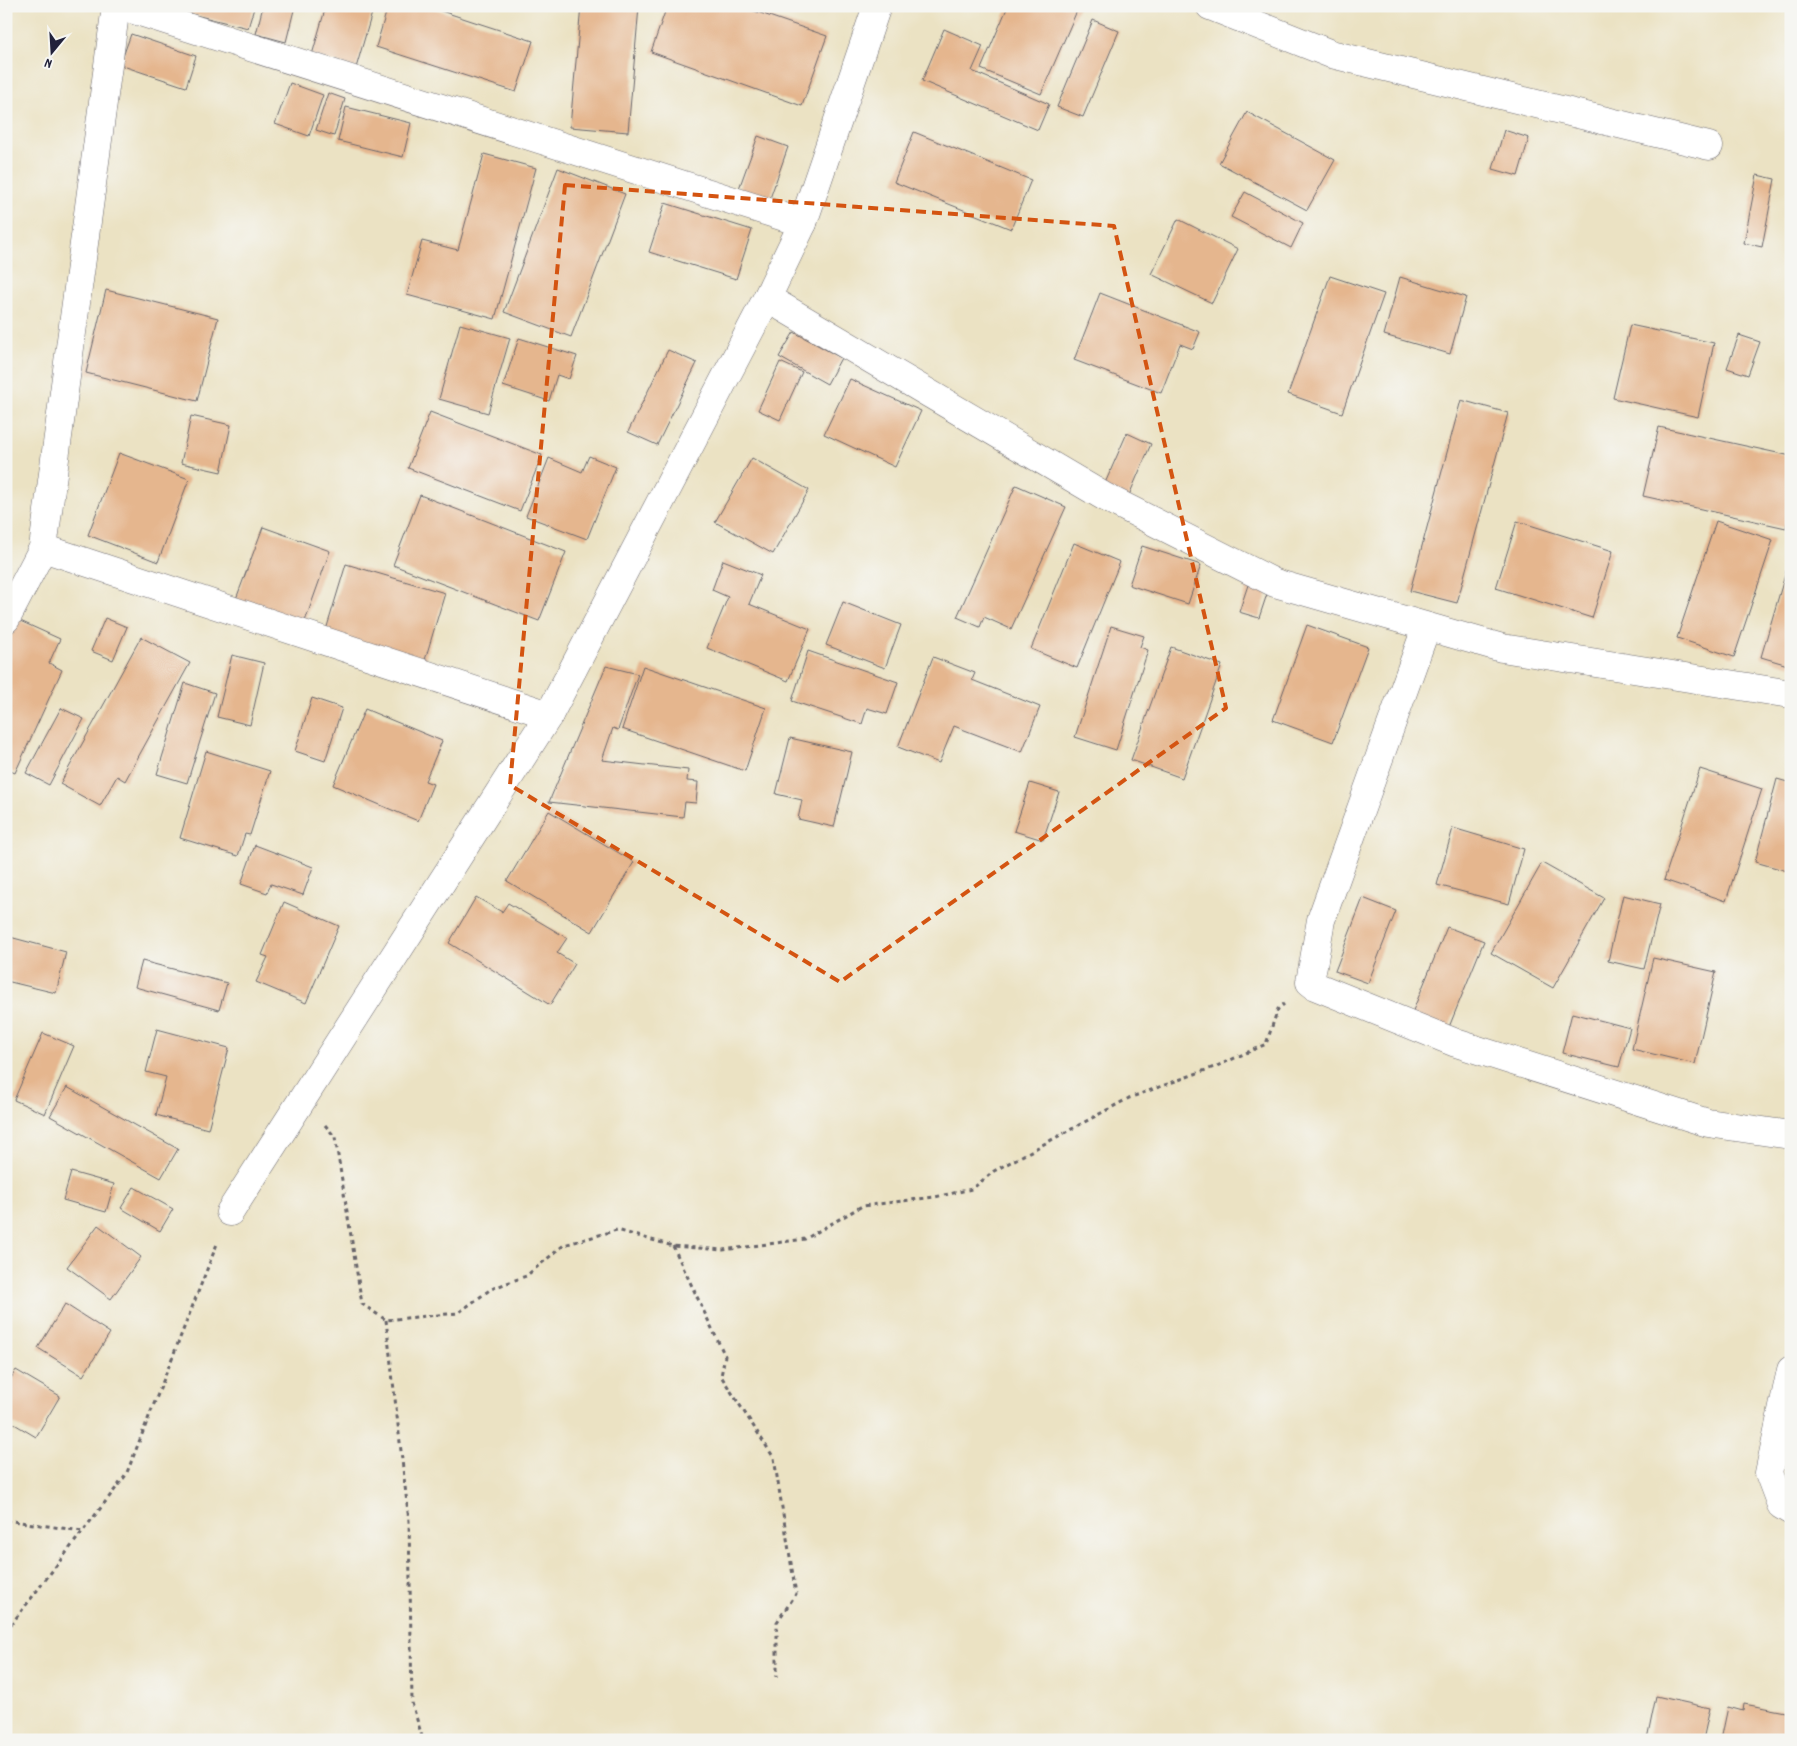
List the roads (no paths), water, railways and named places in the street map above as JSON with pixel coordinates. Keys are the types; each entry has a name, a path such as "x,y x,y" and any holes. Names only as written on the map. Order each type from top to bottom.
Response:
{"street":[{"path":"6,619 43,548 116,6"},
{"path":"120,6 803,223"},
{"path":"230,1212 549,715 767,298 803,223 877,6"},
{"path":"1210,6 1331,54 1709,146"},
{"path":"767,298 1105,497 1275,583 1426,628 1502,648 1791,694"},
{"path":"43,548 549,715"},
{"path":"1426,628 1321,920 1310,982 1315,986 1484,1052 1708,1123 1791,1135"},
{"path":"1791,1370 1769,1474 1781,1505 1791,1511"}]}
